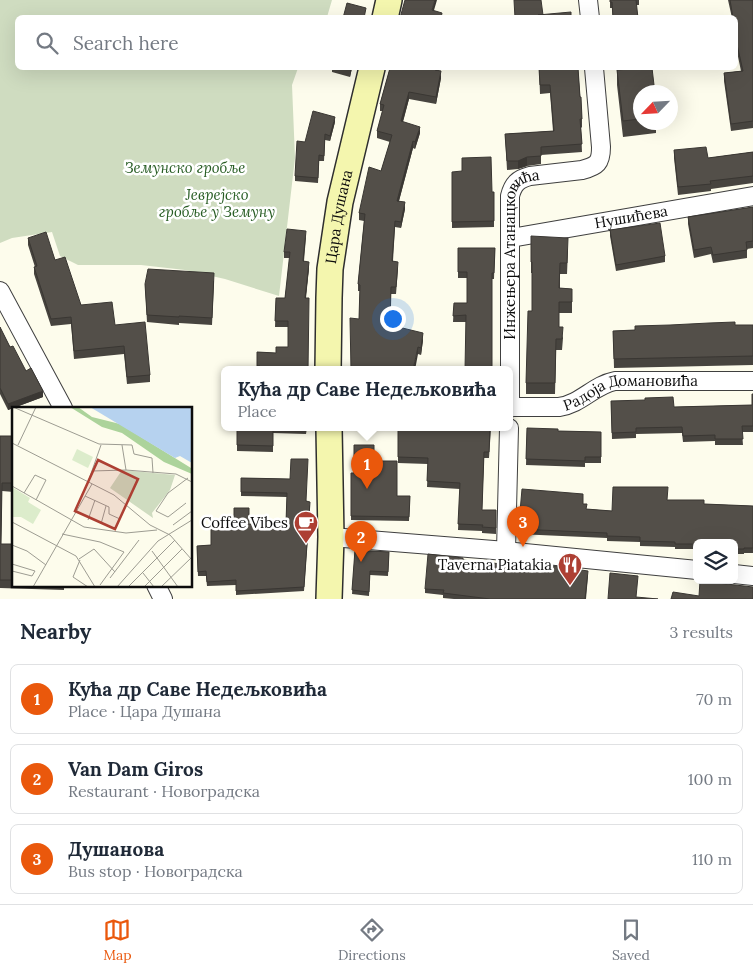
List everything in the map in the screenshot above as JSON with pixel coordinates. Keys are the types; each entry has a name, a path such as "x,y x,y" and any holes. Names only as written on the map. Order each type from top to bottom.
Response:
{"main road":[{"path":"385,15 389,0"},
{"name":"Цара Душана","path":"328,366 330,269 340,202 372,70"},
{"path":"329,431 331,537 329,599"}],"street":[{"path":"588,0 590,15"},
{"name":"Инжењера Атанацковића","path":"510,366 510,196 516,182 522,178 582,170 597,164 601,157 594,70"},
{"name":"Нушићева","path":"511,238 753,196"},
{"path":"0,291 62,407"},
{"name":"Радоја Домановића","path":"513,407 567,406 581,400 607,383 615,382 753,381"},
{"path":"506,552 509,431"},
{"path":"331,537 693,570"},
{"path":"738,574 753,576"},
{"path":"156,586 163,599"}],"green space":[{"name":"Земунско гробље","path":"0,0 332,0 328,15 15,15 15,70 297,70 292,85 295,158 279,296 225,279 185,270 141,265 78,265 60,256 52,232 12,238 0,243"}],"building":[{"path":"405,0 435,0 432,10 442,13 442,15 401,15"},
{"path":"514,0 541,0 543,15 515,15"},
{"path":"610,0 636,0 638,15 613,15 612,2"},
{"path":"730,0 753,0 753,121 731,124 724,73 743,71 738,49 738,15 732,15"},
{"path":"347,3 366,8 365,15 344,15"},
{"path":"571,12 571,15 538,15"},
{"path":"389,70 441,71 436,97 409,92 401,121 420,127 415,142 413,141 397,201 405,202 401,222 395,221 392,261 398,262 396,287 391,287 390,325 423,333 421,348 418,347 414,366 351,366 350,318 359,319 360,285 358,284 365,214 359,213 369,167 381,171 392,135 377,131 384,105 380,104"},
{"path":"539,70 578,70 582,144 541,147 541,156 527,157 518,161 507,161 505,134 554,131 550,85 540,85"},
{"path":"617,70 652,70 654,85 633,85 633,120 623,121"},
{"path":"313,111 335,117 330,136 325,134 324,156 319,155 318,178 295,176 297,141 305,142"},
{"path":"706,147 708,158 753,152 753,176 710,181 711,184 678,187 674,150"},
{"path":"491,157 494,221 452,222 452,172 462,171 462,158"},
{"path":"753,207 753,241 746,242 747,250 713,255 711,247 694,250 688,217"},
{"path":"660,223 665,256 616,265 610,230"},
{"path":"287,229 306,231 303,261 309,262 305,298 309,298 308,366 257,366 257,352 276,353 276,347 288,347 288,321 275,321 276,298 285,298 290,252 284,252"},
{"path":"46,232 55,260 65,257 81,305 112,302 115,325 145,322 150,375 127,377 124,346 74,351 71,317 51,319 34,267 37,266 28,238"},
{"path":"531,236 568,238 567,263 560,263 559,288 572,289 572,302 559,302 559,327 563,327 562,339 556,339 555,383 526,383 528,311 532,311"},
{"path":"458,248 495,248 494,273 492,273 492,366 465,366 466,315 453,316 454,303 467,303 467,272 458,272"},
{"path":"148,269 214,273 212,318 147,315 145,284"},
{"path":"735,322 735,325 753,325 753,356 614,359 613,331 635,330 635,326"},
{"path":"0,327 10,347 13,346 26,371 31,368 43,391 8,404 0,388"},
{"path":"752,394 753,426 742,426 743,439 715,439 715,435 683,436 682,427 636,428 636,432 612,433 611,401 673,397 674,407 752,405"},
{"path":"527,428 601,432 601,457 585,457 585,461 526,459"},
{"path":"237,431 273,431 273,446 237,445"},
{"path":"398,431 490,431 489,452 484,452 482,510 496,510 496,528 482,527 483,525 458,524 460,483 427,481 428,458 398,457"},
{"path":"0,436 12,436 12,483 2,483 1,544 12,544 12,580 0,580"},
{"path":"354,445 374,445 374,461 397,461 397,496 410,496 409,517 351,516 351,473 354,473"},
{"path":"291,459 308,459 306,501 310,502 304,587 236,591 236,580 207,582 206,571 198,572 197,546 211,545 211,528 234,528 234,508 249,508 249,524 286,523 287,493 241,492 241,478 290,479"},
{"path":"613,487 668,487 667,500 704,500 704,504 753,506 753,548 738,549 738,539 693,539 693,544 675,544 675,542 640,541 640,537 607,536 607,533 517,529 517,512 520,512 522,489 583,494 583,504 587,504 586,509 612,511"},
{"path":"355,550 389,552 388,572 370,571 369,592 352,590"},
{"path":"428,554 463,558 463,560 502,564 502,561 588,571 585,599 490,599 443,593 444,590 425,589"},
{"path":"610,573 638,576 636,597 658,599 608,599"},
{"path":"700,584 726,584 753,587 753,599 671,599 673,592 699,596"}],"place":[{"name":"Кућа др Саве Недељковића","path":"367,489"},
{"name":"Coffee Vibes","path":"306,544"},
{"name":"Душанова","path":"523,547"},
{"name":"Van Dam Giros","path":"361,562"},
{"name":"Taverna Piatakia","path":"570,586"}],"park label":[{"name":"Јеврејско гробље у Земуну","path":"217,204"}]}
